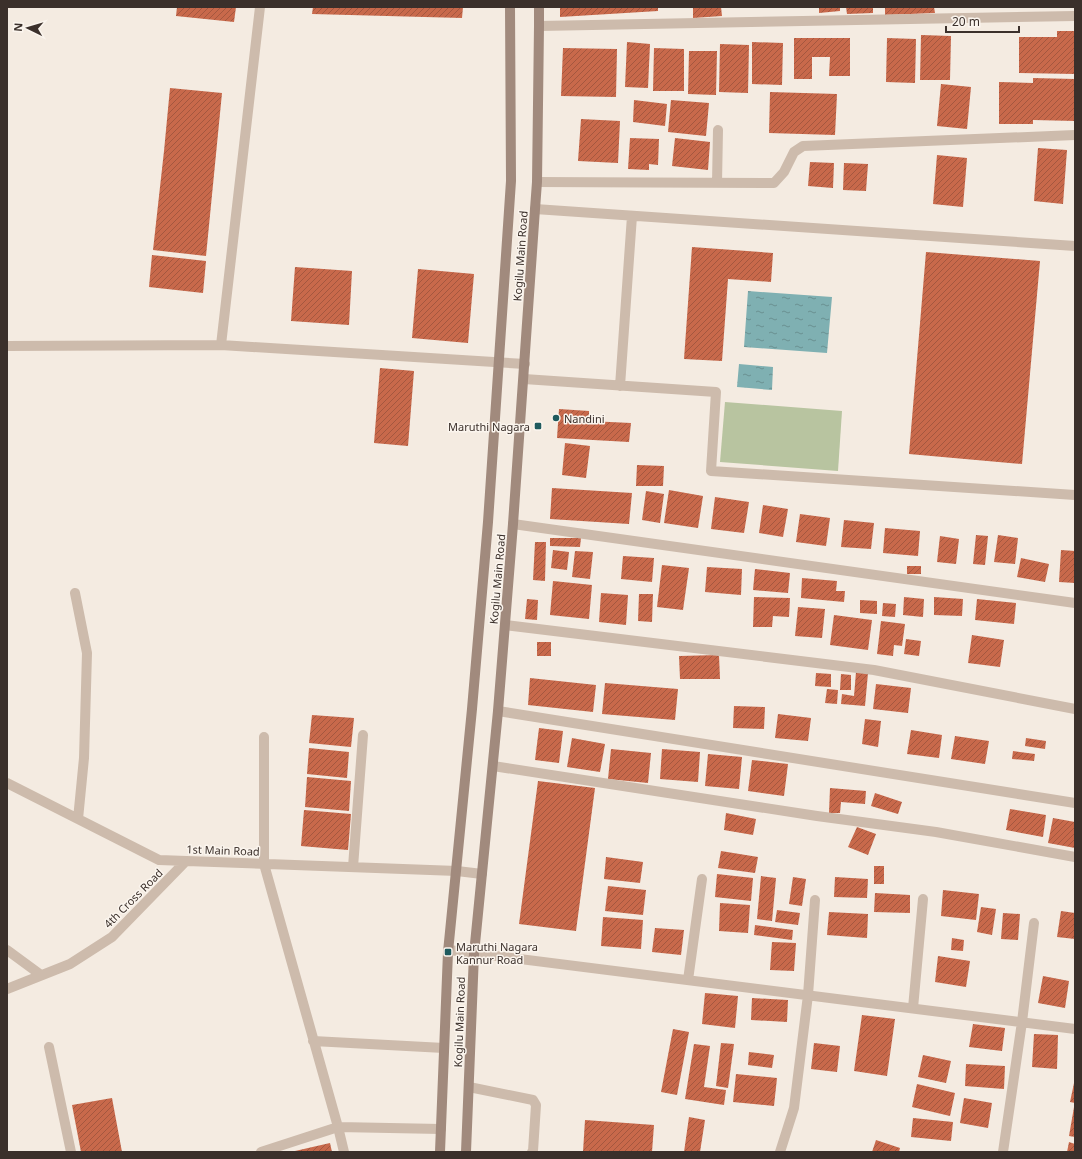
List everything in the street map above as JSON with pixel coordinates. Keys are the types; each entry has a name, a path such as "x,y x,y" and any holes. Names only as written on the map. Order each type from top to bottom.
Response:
{"main road":[{"name":"Kogilu Main Road","path":"440,1152 448,950 473,701 500,362 511,181 510,7"},
{"name":"Kogilu Main Road","path":"466,1152 474,954 498,711 524,379 537,182 540,26 539,7"}],"street":[{"path":"221,345 260,7"},
{"path":"540,26 1075,16"},
{"path":"717,183 718,130"},
{"path":"537,182 774,183 784,172 794,152 803,146 1075,134"},
{"path":"535,209 1075,246"},
{"path":"620,386 632,216"},
{"path":"7,346 252,346 525,364"},
{"path":"524,379 716,392 711,471 1075,495"},
{"path":"513,524 1075,603"},
{"path":"75,593 87,653 84,758 78,820"},
{"path":"505,625 874,670 1075,709"},
{"path":"498,711 1075,804"},
{"path":"353,867 363,734"},
{"path":"264,737 264,864 344,1152"},
{"path":"493,766 817,816 936,832 1075,856"},
{"name":"1st Main Road","path":"7,783 159,860 457,871 482,874"},
{"name":"4th Cross Road","path":"7,988 70,964 112,937 186,861"},
{"path":"688,980 702,879"},
{"path":"913,1008 923,899"},
{"path":"780,1152 794,1108 808,995 815,900"},
{"path":"1003,1152 1022,1022 1034,923"},
{"path":"7,950 41,975"},
{"path":"448,950 1075,1029"},
{"path":"313,1041 444,1048"},
{"path":"49,1047 71,1152"},
{"path":"469,1087 533,1100 536,1105 532,1152"},
{"path":"261,1152 338,1127 441,1128"}],"green space":[{"path":"725,402 842,411 838,471 720,462"}],"water":[{"path":"748,291 832,297 827,353 744,347"},
{"path":"739,364 773,367 772,390 737,387"}],"building":[{"path":"177,7 236,7 234,22 176,16"},
{"path":"313,7 463,7 462,18 312,14"},
{"path":"560,7 658,7 658,11 560,17"},
{"path":"693,7 721,7 722,16 693,18"},
{"path":"819,7 840,7 840,11 819,13"},
{"path":"846,7 873,7 873,13 847,14"},
{"path":"885,7 934,7 935,13 885,15"},
{"path":"1057,31 1075,31 1075,74 1019,73 1019,37 1057,37"},
{"path":"921,35 951,36 950,80 920,80"},
{"path":"794,38 850,38 850,76 829,76 830,57 812,57 812,79 794,79"},
{"path":"887,38 916,39 915,83 886,82"},
{"path":"627,42 650,44 648,88 625,87"},
{"path":"752,42 783,43 782,85 752,84"},
{"path":"720,44 749,45 748,93 719,92"},
{"path":"563,48 617,49 616,97 561,96"},
{"path":"654,48 684,49 684,91 653,91"},
{"path":"689,51 717,51 716,95 688,94"},
{"path":"1033,78 1075,79 1075,121 1033,120 1033,124 999,124 999,82 1033,83"},
{"path":"941,84 971,87 967,129 937,126"},
{"path":"170,88 222,93 206,256 153,250"},
{"path":"770,92 837,94 835,135 769,133"},
{"path":"634,100 667,104 665,126 633,122"},
{"path":"671,100 709,103 706,136 668,132"},
{"path":"581,119 620,121 618,163 578,161"},
{"path":"630,138 659,139 658,165 649,164 649,170 628,169"},
{"path":"675,138 710,142 708,170 672,166"},
{"path":"1038,148 1067,150 1063,204 1034,201"},
{"path":"937,155 967,158 963,207 933,204"},
{"path":"810,162 834,163 833,188 808,186"},
{"path":"844,163 868,164 866,191 843,190"},
{"path":"692,247 773,253 771,282 728,279 722,361 684,359"},
{"path":"926,252 1040,261 1022,464 909,454"},
{"path":"152,255 206,261 203,293 149,287"},
{"path":"295,267 352,271 349,325 291,321"},
{"path":"418,269 474,274 468,343 412,338"},
{"path":"380,368 414,371 408,446 374,443"},
{"path":"559,409 589,411 589,421 631,423 629,442 557,438"},
{"path":"565,443 590,446 586,478 562,475"},
{"path":"637,465 664,466 663,486 636,486"},
{"path":"552,488 632,493 629,524 550,519"},
{"path":"669,490 703,496 698,528 664,523"},
{"path":"646,491 664,494 660,523 642,520"},
{"path":"715,497 749,502 744,533 711,529"},
{"path":"763,505 788,509 783,537 759,533"},
{"path":"800,514 830,518 826,546 796,542"},
{"path":"844,520 874,523 871,549 841,547"},
{"path":"885,528 920,531 918,556 883,553"},
{"path":"976,535 988,536 985,565 973,564"},
{"path":"998,535 1018,538 1015,564 994,562"},
{"path":"940,536 959,539 956,564 937,562"},
{"path":"550,538 581,538 580,547 550,546"},
{"path":"535,542 546,542 545,581 533,580"},
{"path":"553,550 569,552 567,570 551,568"},
{"path":"1061,550 1075,551 1075,583 1059,582"},
{"path":"575,551 593,552 590,579 572,577"},
{"path":"623,556 654,558 652,582 621,579"},
{"path":"1021,558 1049,564 1045,582 1017,577"},
{"path":"662,565 689,568 683,610 657,607"},
{"path":"907,566 921,566 921,574 907,574"},
{"path":"707,567 742,569 741,595 705,592"},
{"path":"755,569 790,573 788,593 753,590"},
{"path":"802,578 837,581 836,591 845,591 844,602 801,598"},
{"path":"553,581 592,585 589,619 550,615"},
{"path":"601,593 628,595 626,625 599,622"},
{"path":"639,594 653,594 652,622 638,621"},
{"path":"754,597 790,598 789,617 773,616 772,627 753,627"},
{"path":"904,597 924,599 923,617 903,615"},
{"path":"934,597 963,599 962,616 934,615"},
{"path":"527,599 538,600 537,620 525,619"},
{"path":"977,599 1016,603 1014,624 975,620"},
{"path":"860,600 877,601 877,614 860,613"},
{"path":"883,603 896,604 895,617 882,616"},
{"path":"798,607 825,609 822,638 795,636"},
{"path":"834,615 872,620 868,650 830,645"},
{"path":"881,621 905,624 902,646 894,645 893,656 877,654"},
{"path":"972,635 1004,640 1000,667 968,663"},
{"path":"906,639 921,641 919,656 904,654"},
{"path":"537,642 551,642 551,656 537,656"},
{"path":"719,655 720,679 680,679 679,656"},
{"path":"856,672 868,673 865,706 841,704 842,694 854,696"},
{"path":"816,673 831,674 831,687 815,686"},
{"path":"841,674 851,675 851,690 840,690"},
{"path":"530,678 596,685 593,712 528,705"},
{"path":"605,683 678,689 675,720 602,714"},
{"path":"876,684 911,688 908,713 873,709"},
{"path":"827,689 838,690 837,704 825,703"},
{"path":"734,706 765,707 764,729 733,728"},
{"path":"778,714 811,718 808,741 775,738"},
{"path":"312,715 354,718 351,747 309,743"},
{"path":"865,719 881,721 878,747 862,744"},
{"path":"539,728 563,731 559,763 535,760"},
{"path":"911,730 942,735 939,758 907,754"},
{"path":"955,736 989,741 985,764 951,759"},
{"path":"572,738 605,744 600,772 567,767"},
{"path":"1026,738 1046,741 1045,749 1025,746"},
{"path":"309,748 349,752 347,778 307,774"},
{"path":"611,749 651,753 648,783 608,779"},
{"path":"662,749 700,752 698,782 660,779"},
{"path":"1013,751 1035,754 1034,761 1012,759"},
{"path":"708,754 742,757 739,789 705,786"},
{"path":"752,760 788,764 784,796 748,791"},
{"path":"307,777 351,781 349,811 305,807"},
{"path":"538,781 595,788 576,931 519,924"},
{"path":"830,788 866,791 865,804 841,802 840,813 829,813"},
{"path":"875,793 902,802 898,814 871,806"},
{"path":"1010,809 1046,815 1043,837 1006,830"},
{"path":"304,810 351,814 348,850 301,846"},
{"path":"726,813 756,819 753,835 724,830"},
{"path":"1053,818 1075,822 1075,848 1048,843"},
{"path":"857,827 876,834 868,855 848,847"},
{"path":"721,851 758,857 755,873 718,868"},
{"path":"606,857 643,862 640,883 604,879"},
{"path":"874,866 884,866 884,884 874,884"},
{"path":"717,874 753,878 751,901 715,897"},
{"path":"761,876 776,878 772,921 757,919"},
{"path":"793,877 806,879 802,906 789,904"},
{"path":"835,877 868,879 867,898 834,897"},
{"path":"608,886 646,890 643,915 605,911"},
{"path":"943,890 979,894 976,920 941,916"},
{"path":"875,893 910,895 910,913 874,912"},
{"path":"720,903 750,905 748,933 719,931"},
{"path":"981,907 996,909 992,935 977,932"},
{"path":"777,910 800,913 798,925 775,922"},
{"path":"1061,911 1075,913 1075,939 1057,937"},
{"path":"829,912 868,914 867,938 827,935"},
{"path":"1003,913 1020,914 1018,940 1001,939"},
{"path":"603,917 643,920 641,949 601,946"},
{"path":"755,925 793,930 792,940 754,935"},
{"path":"655,928 684,930 681,955 652,952"},
{"path":"952,938 964,940 963,951 951,950"},
{"path":"772,942 796,943 794,971 770,970"},
{"path":"938,956 970,961 966,987 935,982"},
{"path":"1043,976 1069,981 1065,1008 1038,1003"},
{"path":"705,993 738,996 735,1028 702,1024"},
{"path":"752,998 788,1000 787,1022 751,1020"},
{"path":"862,1015 895,1019 887,1076 854,1071"},
{"path":"973,1024 1005,1028 1002,1051 969,1047"},
{"path":"673,1029 689,1032 677,1095 661,1092"},
{"path":"1034,1034 1058,1035 1057,1069 1032,1067"},
{"path":"721,1043 734,1044 728,1088 716,1086"},
{"path":"814,1043 840,1046 837,1072 811,1069"},
{"path":"694,1044 710,1046 704,1087 726,1090 724,1105 685,1099"},
{"path":"749,1052 774,1055 772,1068 748,1065"},
{"path":"923,1055 951,1061 946,1083 918,1077"},
{"path":"966,1064 1005,1066 1004,1089 965,1086"},
{"path":"736,1074 777,1078 774,1106 733,1102"},
{"path":"1075,1083 1075,1103 1070,1102"},
{"path":"917,1084 955,1093 950,1116 912,1107"},
{"path":"112,1098 122,1152 81,1152 72,1105"},
{"path":"964,1098 992,1103 988,1128 960,1123"},
{"path":"1075,1107 1075,1137 1069,1136"},
{"path":"689,1117 705,1120 700,1152 684,1152"},
{"path":"913,1118 953,1122 951,1141 911,1137"},
{"path":"585,1120 654,1125 652,1152 583,1152"},
{"path":"876,1140 900,1148 899,1152 872,1152"},
{"path":"1069,1142 1075,1144 1075,1152 1067,1152"},
{"path":"330,1143 332,1152 295,1152 295,1151"}],"place":[{"name":"Nandini","path":"556,418"},
{"name":"Maruthi Nagara","path":"538,426"},
{"name":"Maruthi Nagara Kannur Road","path":"448,952"}]}
